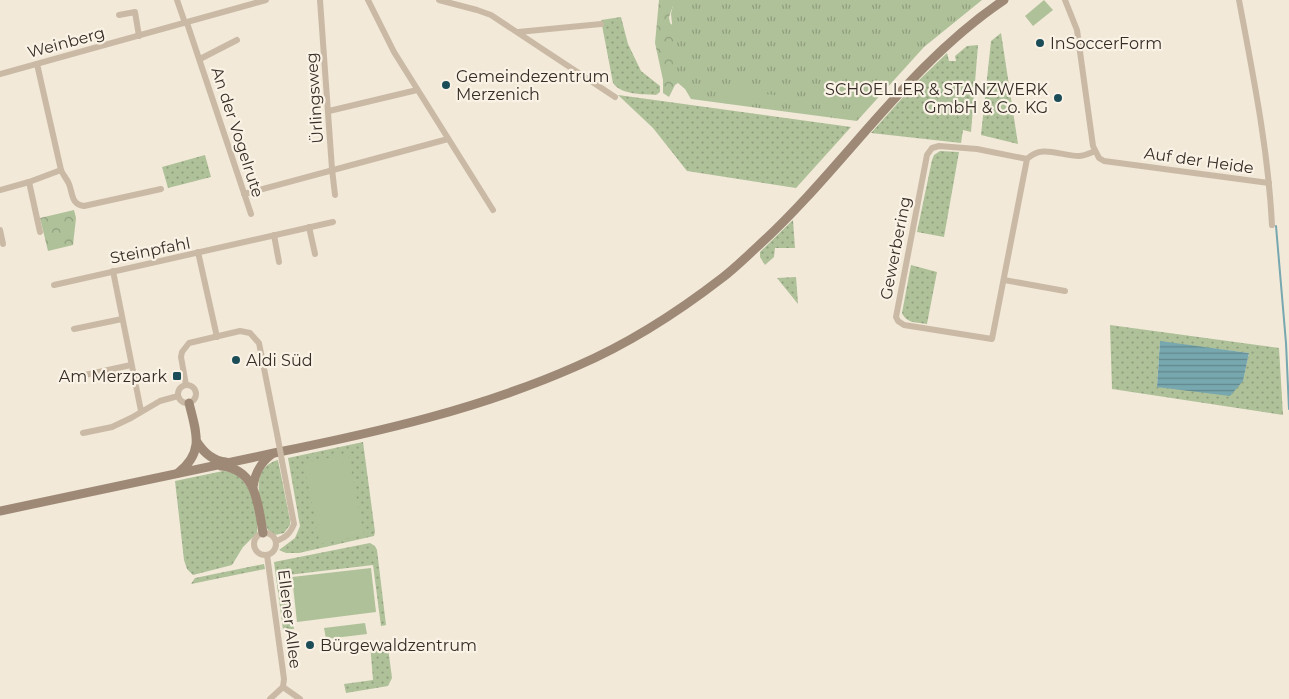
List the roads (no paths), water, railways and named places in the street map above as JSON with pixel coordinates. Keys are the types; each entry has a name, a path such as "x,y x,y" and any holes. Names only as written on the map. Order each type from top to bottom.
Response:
{"main road":[{"path":"0,511 420,421 521,389 580,365 628,340 671,314 724,277 795,210 923,66 971,24 1004,0"},
{"path":"178,473 192,460 196,452 197,442 189,403"},
{"path":"197,442 202,450 215,460 231,462"},
{"path":"253,488 257,471 267,458 274,453"},
{"path":"216,466 235,470 249,480 253,488 263,533"}],"street":[{"name":"An der Vogelrute","path":"177,0 200,58 251,214"},
{"name":"Weinberg","path":"0,74 266,0"},
{"name":"Ürlingsweg","path":"320,0 335,194"},
{"path":"368,0 390,44 417,90 493,210"},
{"path":"439,0 484,12 518,32 615,97"},
{"name":"Auf der Heide","path":"1095,151 1099,158 1104,160 1269,183 1257,91 1239,0"},
{"path":"1027,159 1034,152 1044,151 1079,156 1095,151 1077,30 1063,2"},
{"name":"Weinberg","path":"119,15 135,12 140,36"},
{"path":"518,32 601,24"},
{"name":"An der Vogelrute","path":"200,58 238,40"},
{"path":"37,64 60,170 69,183 74,201 80,206 161,189"},
{"path":"329,111 417,90"},
{"path":"244,194 448,139"},
{"name":"Gewerbering","path":"939,146 977,149 1027,159 992,339 904,325 898,321 896,317 927,155 932,148 939,146"},
{"path":"0,190 29,182 60,170"},
{"path":"29,182 40,232"},
{"path":"1269,183 1272,225"},
{"path":"198,252 333,222"},
{"path":"309,227 315,254"},
{"path":"0,230 3,244"},
{"path":"274,236 279,262"},
{"name":"Steinpfahl","path":"54,284 198,252 217,337"},
{"path":"114,271 141,411"},
{"path":"1004,280 1065,291"},
{"path":"74,328 122,319"},
{"path":"186,385 181,357 184,347 195,341 245,331 254,336 259,343 294,524 291,531 285,537 276,541"},
{"path":"85,374 131,365"},
{"path":"186,385 192,386 196,392 196,398 189,403 181,401 178,396 179,390 186,385"},
{"path":"83,433 112,427 160,401 178,396"},
{"path":"263,533 271,535 276,541 274,550 267,555 259,553 254,546 256,538 263,533"},
{"name":"Ellener Allee","path":"267,555 284,687"},
{"path":"270,699 284,687 300,699"}],"water":[{"path":"1160,341 1249,353 1243,381 1230,396 1157,387"}],"waterway":[{"path":"1276,226 1286,343 1289,409"}],"place":[{"name":"InSoccerForm","path":"1040,43"},
{"name":"Gemeindezentrum Merzenich","path":"446,85"},
{"name":"SCHOELLER & STANZWERK GmbH & Co. KG","path":"1058,98"},
{"name":"Aldi Süd","path":"236,360"},
{"name":"Am Merzpark","path":"177,376"},
{"name":"Bürgewaldzentrum","path":"310,645"}]}
